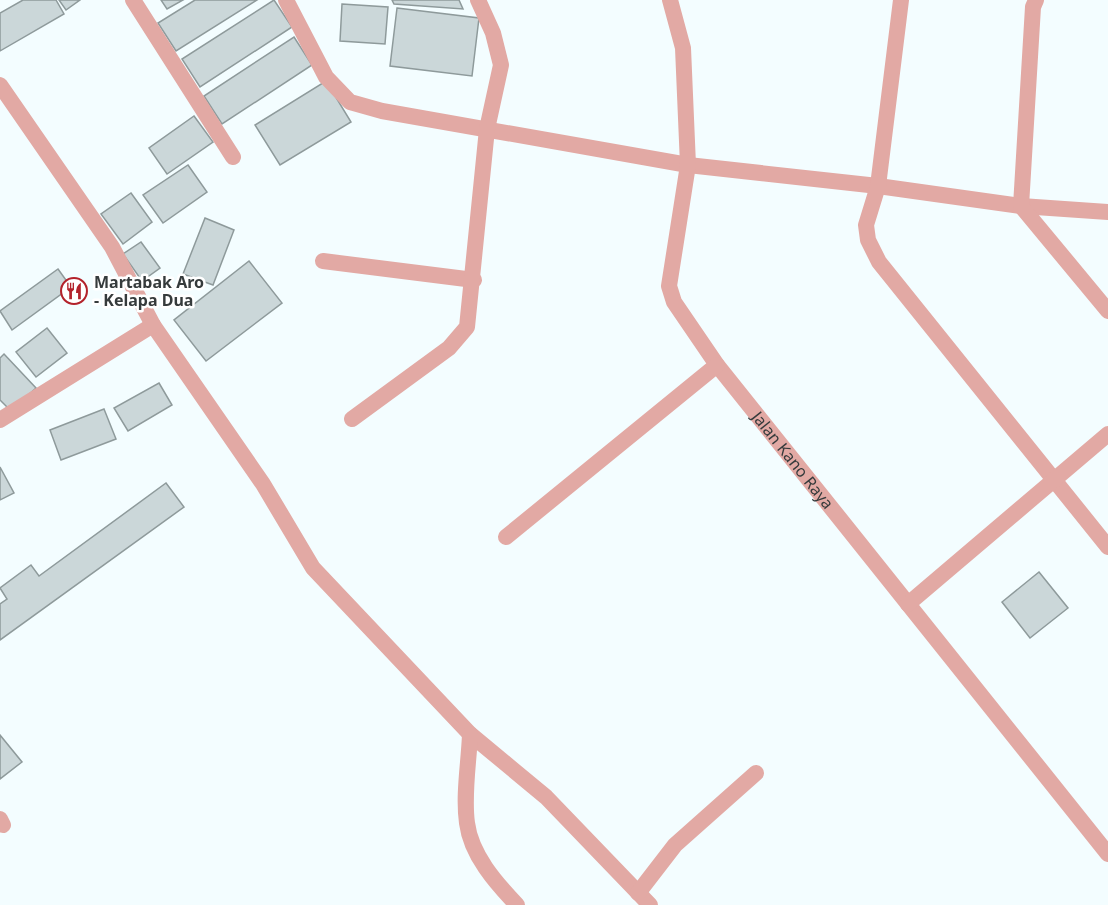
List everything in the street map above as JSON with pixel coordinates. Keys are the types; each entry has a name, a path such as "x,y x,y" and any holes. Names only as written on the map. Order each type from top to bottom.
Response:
{"street":[{"path":"133,0 233,157"},
{"path":"286,0 326,77 350,102 382,111 688,165 878,186 1021,206 1108,212"},
{"path":"352,419 461,337 467,327 474,280 487,129 501,65 493,33 478,0"},
{"name":"Jalan Kano Raya","path":"670,0 683,48 688,165 669,286 674,302 717,365 1108,854"},
{"path":"900,0 878,186 866,225 868,240 879,262 1051,480 1108,547"},
{"path":"1036,0 1033,7 1021,206 1108,311"},
{"path":"0,85 112,247 153,325 263,484 313,568 470,734 546,797 644,899 675,845 756,773"},
{"path":"322,261 474,280"},
{"path":"0,420 153,325"},
{"path":"506,537 717,365"},
{"path":"908,604 1051,480 1108,434"},
{"path":"470,734 467,823 476,853 501,888 517,905"}],"building":[{"path":"23,0 56,0 64,14 0,51 0,13"},
{"path":"59,0 80,0 66,10"},
{"path":"161,0 183,0 167,9"},
{"path":"195,0 257,0 176,51 158,23"},
{"path":"274,0 292,27 200,87 182,59"},
{"path":"392,0 459,0 463,9 394,4"},
{"path":"342,4 388,7 385,44 340,41"},
{"path":"397,8 479,18 472,76 390,66"},
{"path":"294,37 312,65 222,124 204,96"},
{"path":"326,81 351,122 280,165 255,125"},
{"path":"194,116 213,142 167,174 149,148"},
{"path":"188,165 207,192 163,223 143,195"},
{"path":"131,193 152,222 123,244 101,214"},
{"path":"205,218 234,230 213,285 183,274"},
{"path":"141,242 160,268 142,281 123,254"},
{"path":"249,261 282,303 206,361 174,320"},
{"path":"58,269 71,287 12,330 0,311"},
{"path":"47,328 67,353 36,377 16,352"},
{"path":"4,354 36,388 11,411 0,400 0,358"},
{"path":"159,383 172,405 128,431 114,408"},
{"path":"104,409 116,439 61,460 50,430"},
{"path":"0,467 14,493 0,500"},
{"path":"166,483 184,507 0,640 0,604 7,599 0,588 31,565 39,576"},
{"path":"1039,572 1068,608 1030,638 1002,602"},
{"path":"0,735 22,762 0,779"}],"place":[{"name":"Martabak Aro - Kelapa Dua","path":"74,291"}]}
